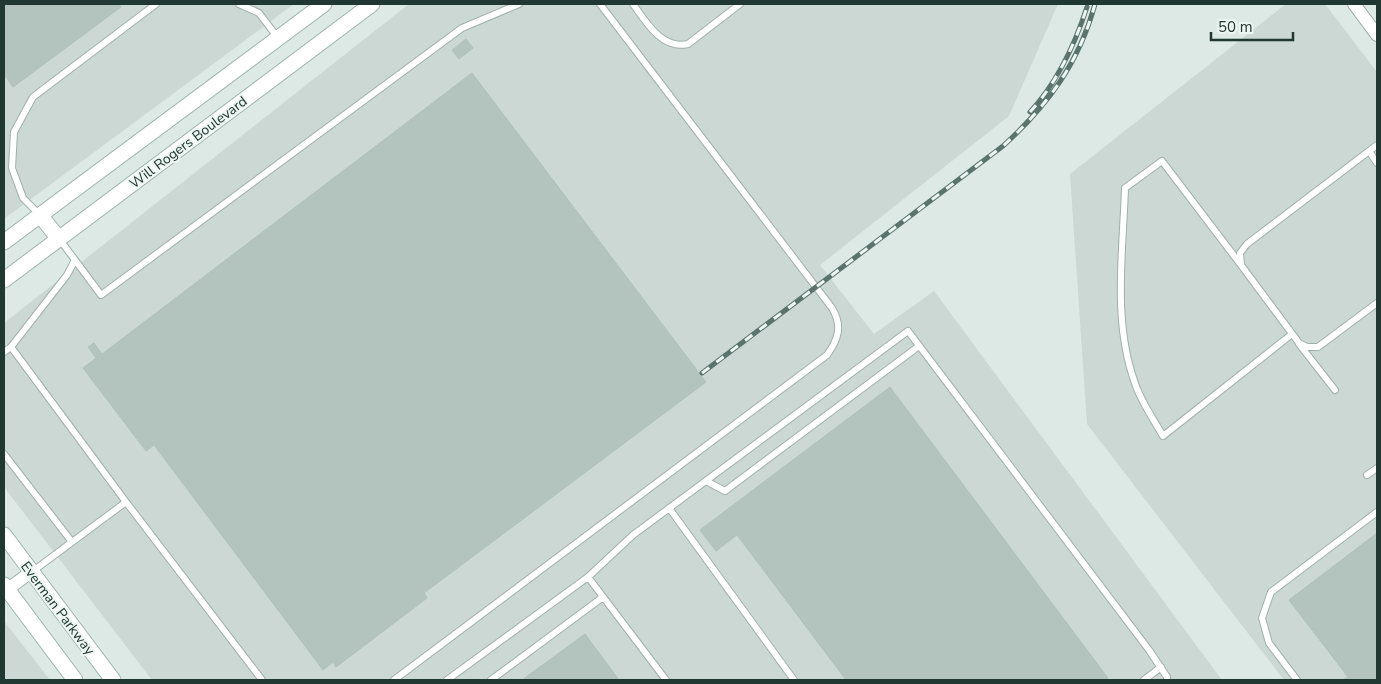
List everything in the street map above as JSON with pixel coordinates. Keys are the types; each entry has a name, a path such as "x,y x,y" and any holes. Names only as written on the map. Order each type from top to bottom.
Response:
{"main road":[{"name":"Will Rogers Boulevard","path":"4,280 372,4"},
{"path":"4,242 278,38 315,6"},
{"path":"40,215 59,239"},
{"name":"Everman Parkway","path":"4,535 113,680"},
{"path":"5,589 75,680"}],"street":[{"path":"1354,4 1377,35"},
{"path":"5,589 31,572"}],"lane":[{"path":"40,215 23,198 12,168 14,132 33,97 156,4"},
{"path":"239,4 259,14 278,38"},
{"path":"59,239 101,295 462,28 519,4"},
{"path":"394,680 827,355 838,336 837,316 832,308 600,4"},
{"path":"633,4 658,36 668,43 679,46 688,44 740,4"},
{"path":"1241,265 1240,253 1247,244 1377,145"},
{"path":"1369,152 1377,163"},
{"path":"1292,334 1163,436 1136,387 1127,354 1121,314 1125,188 1162,161 1241,265 1334,390"},
{"path":"4,352 11,346 67,275 75,260"},
{"path":"1299,343 1307,347 1318,347 1377,303"},
{"path":"447,680 588,577 632,535 908,332 1161,667 1167,677 1166,680"},
{"path":"11,346 126,502 262,680"},
{"path":"706,481 725,491 919,346"},
{"path":"4,454 72,542"},
{"path":"1367,475 1377,468"},
{"path":"31,572 126,502"},
{"path":"669,508 794,680"},
{"path":"1297,680 1269,643 1262,618 1271,592 1377,512"},
{"path":"588,577 666,680"},
{"path":"491,680 603,597"},
{"path":"1144,680 1161,667"}],"shaded area":[{"path":"4,4 294,4 4,219"},
{"path":"409,4 1058,4 1009,116 820,265 874,334 934,291 1222,680 152,680 4,487 4,323"},
{"path":"1286,4 1325,4 1377,72 1377,680 1284,680 1087,424 1070,174"},
{"path":"4,621 50,680 4,680"}],"building":[{"path":"4,4 119,4 121,7 13,87 4,74"},
{"path":"466,39 473,48 459,59 452,50"},
{"path":"472,73 706,382 424,593 427,598 336,667 333,662 323,670 154,445 146,451 83,368 96,358 88,347 94,343 102,354"},
{"path":"890,387 1108,678 1105,680 846,680 737,535 716,551 700,530"},
{"path":"1377,533 1377,680 1343,680 1348,677 1289,600"},
{"path":"585,634 619,680 522,680"}],"railway":[{"path":"702,373 1003,146 1019,131 1048,99 1071,64 1095,4"},
{"path":"1030,112 1057,76 1077,35 1087,7"}]}
